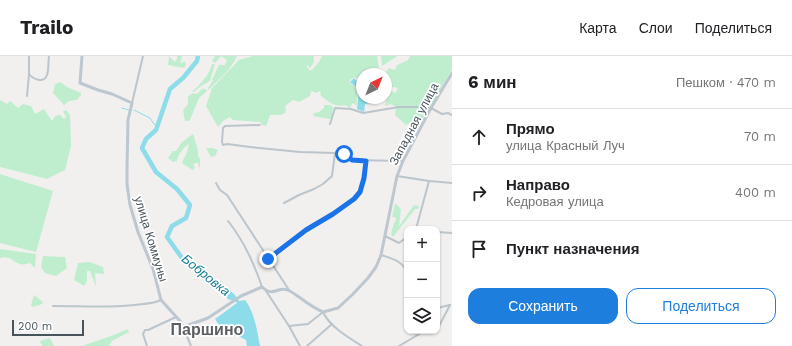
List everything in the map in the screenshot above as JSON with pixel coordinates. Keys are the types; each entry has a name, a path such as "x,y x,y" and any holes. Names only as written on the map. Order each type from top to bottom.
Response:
{"street":[{"path":"27,96 29,56"},
{"path":"29,74 40,80 45,79 47,76 49,56"},
{"path":"82,56 80,82 132,103"},
{"name":"улица Коммуны","path":"143,56 128,120 128,195 138,232 152,269 161,300 180,321 191,346"},
{"name":"Западная улица","path":"323,312 338,308 353,294 376,267 381,255 397,176 403,161 431,108 452,73"},
{"path":"330,124 335,108 351,108 363,113 399,107 421,107 424,105 442,114 448,113 452,115"},
{"path":"260,125 226,126 223,128 223,145 227,144 300,152 344,154 352,160 403,161"},
{"path":"284,203 324,184 332,176 335,153"},
{"path":"268,259 306,230 333,214 354,199 360,192 364,178 366,161"},
{"path":"397,176 452,183"},
{"path":"417,226 430,181"},
{"path":"216,183 220,190 227,196 290,291"},
{"path":"228,221 235,229 247,249 257,271 262,287 289,326 300,346"},
{"path":"440,232 452,234"},
{"path":"385,236 399,244 404,240"},
{"path":"381,255 397,261 404,266"},
{"path":"183,327 208,318 241,296 262,287"},
{"path":"266,291 271,292 283,289 290,291 316,309 323,312 332,324 342,333 362,346"},
{"path":"53,306 114,307 144,304 161,300"},
{"path":"440,308 451,306"},
{"path":"440,324 451,306"},
{"path":"289,326 308,324 323,312"},
{"path":"147,346 143,334 145,330 148,330 176,316"},
{"path":"307,346 332,324"},
{"path":"399,346 419,334"}],"green space":[{"path":"169,56 175,62 177,56 182,56 180,63 185,62 186,64 184,68 168,65"},
{"path":"215,56 221,56 215,63 212,61"},
{"path":"221,56 237,56 228,70 208,90 219,65 225,65 227,60"},
{"path":"253,56 314,56 314,62 310,68 306,65 309,70 312,70 322,56 377,56 379,68 356,68 356,78 351,79 349,82 356,87 356,107 354,103 350,108 345,105 335,105 321,96 320,91 316,93 311,91 310,96 299,102 293,100 285,106 285,113 281,115 270,115 266,126 262,125 260,122 233,120 230,117 223,121 218,127 206,106 212,88 239,60"},
{"path":"381,56 397,56 382,66"},
{"path":"410,56 452,56 452,69 424,119 420,118 406,125 395,115 396,107 391,104 392,91 395,93 398,89 392,87 392,69 395,70 397,65 408,60"},
{"path":"212,64 215,64 210,81 192,92 206,76"},
{"path":"60,82 81,93 77,100 69,101 64,105 53,93 55,84"},
{"path":"202,89 206,89 207,91 199,98 190,120 185,121 183,110 188,104 188,97 194,93 197,94"},
{"path":"0,100 7,104 10,101 18,108 23,104 31,106 35,114 44,109 52,121 55,116 60,115 64,119 66,117 63,111 66,110 70,115 71,146 65,170 47,179 0,167"},
{"path":"324,105 330,105 333,107 332,118 329,119 313,116 314,113 319,112 324,108"},
{"path":"193,134 200,159 200,169 198,163 195,163 193,170 182,163 189,144 181,151 177,161 173,162 168,158 173,151 176,151 182,142"},
{"path":"206,148 218,150 215,156 211,157"},
{"path":"0,174 53,191 36,252 0,243"},
{"path":"395,203 401,209 399,226 414,205 419,206 393,237 391,234 396,220 395,217 392,217"},
{"path":"0,249 36,254 35,268 30,263 21,264 6,257 0,258"},
{"path":"43,256 65,257 67,268 56,276 45,273 41,267"},
{"path":"90,262 103,267 104,274 95,273 96,287 90,271 87,271 87,281 84,286 74,280 78,263"},
{"path":"34,295 43,302 42,304 33,307 31,305"},
{"path":"128,329 129,332 112,341 109,346 82,346 111,336"},
{"path":"50,338 54,346 42,346 40,341"}],"water":[{"path":"354,78 356,80 356,87 350,82"},
{"path":"358,104 365,104 364,112 357,109"},
{"path":"217,279 235,295 239,301 245,300 255,322 260,346 247,346 246,340 238,336 225,334 215,319 237,303 228,299 214,284"}],"waterway":[{"name":"Бобровка","path":"198,56 197,61 183,78 170,89 156,130 146,139 142,148 156,172 177,189 190,205 186,218 172,226 167,237 182,258 200,273 218,284"},
{"path":"122,108 129,110"},
{"path":"134,110 150,118 154,124 158,126"}],"district":[{"name":"Паршино","path":"207,329"}],"route":[{"path":"268,259 306,230 333,214 354,199 360,192 364,178 366,161 352,160 344,154"}]}
